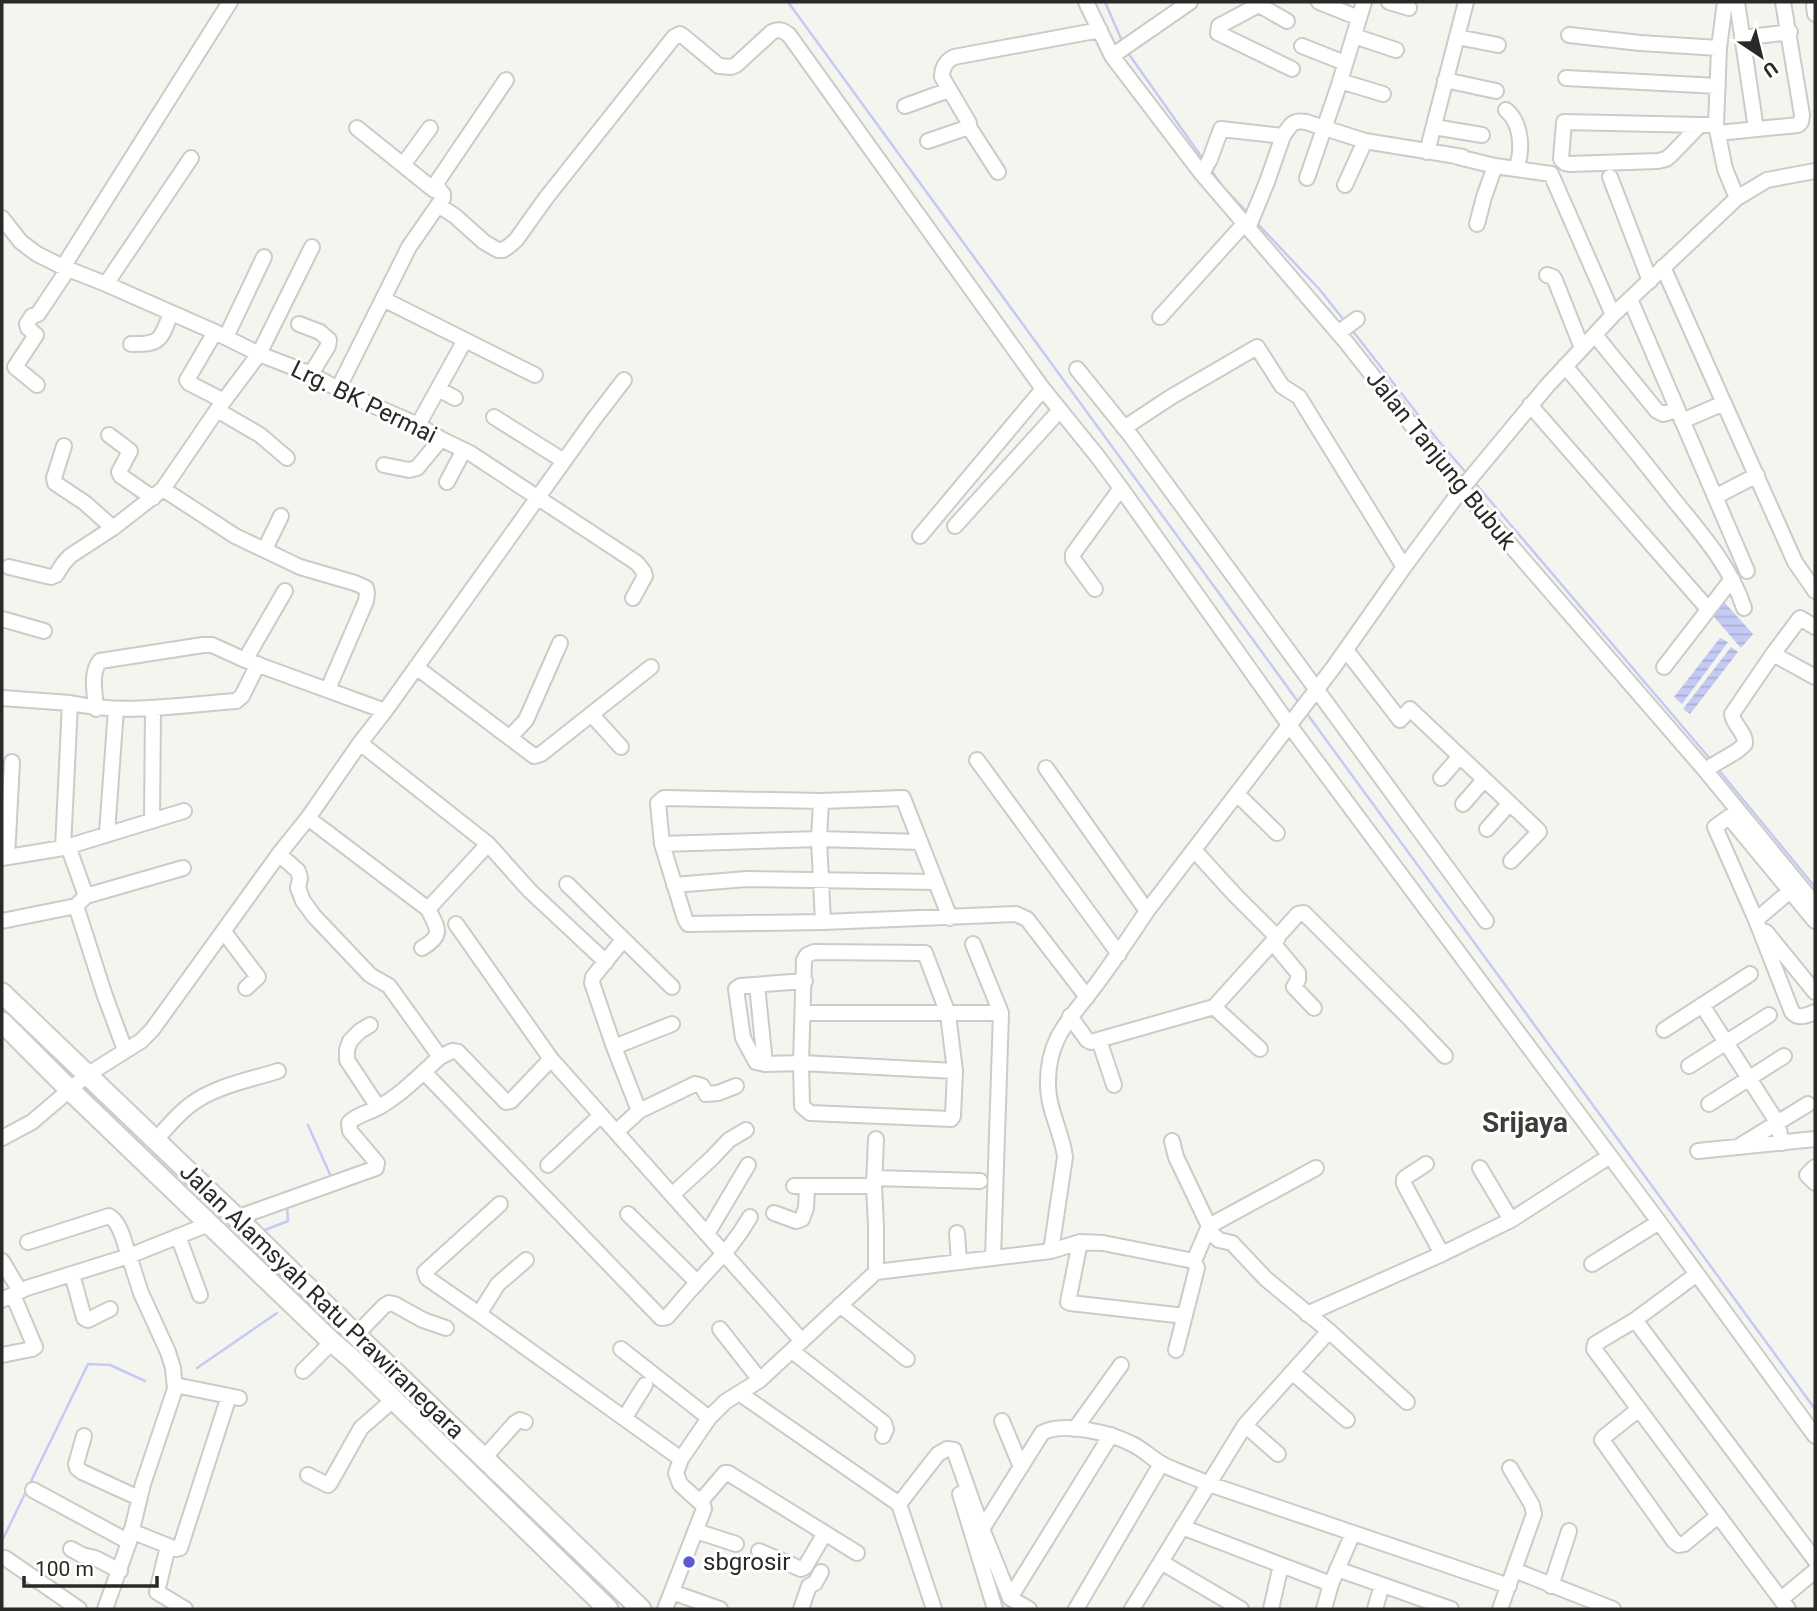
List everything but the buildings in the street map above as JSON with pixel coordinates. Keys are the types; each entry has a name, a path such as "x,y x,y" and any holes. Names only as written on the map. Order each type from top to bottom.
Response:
{"highway":[{"name":"Jalan Alamsyah Ratu Prawiranegara","path":"2,993 641,1609"},
{"name":"Jalan Alamsyah Ratu Prawiranegara","path":"2,1022 608,1609"},
{"path":"556,1528 572,1555 629,1609"},
{"path":"576,1579 595,1609"}],"street":[{"path":"37,385 8,367 36,335 27,324 32,316 38,314 230,2"},
{"name":"Jalan Tanjung Bubuk","path":"1086,2 1100,30 1116,53 1205,169 1467,484 1713,765 1728,810 1795,891 1815,904"},
{"path":"1116,53 1190,2"},
{"path":"1319,2 1359,18"},
{"path":"1307,178 1364,2"},
{"path":"1389,2 1409,8"},
{"path":"1427,152 1466,2"},
{"path":"1725,2 1717,129 1725,169 1737,198"},
{"path":"1737,2 1756,128"},
{"path":"1700,125 1671,155 1658,161 1569,164 1561,159 1564,122 1700,125 1717,129 1798,125 1802,115 1783,2"},
{"path":"1287,21 1262,3 1219,26 1218,33 1292,69"},
{"path":"357,128 434,190 456,216 484,242 503,250 516,240 545,198 674,37 680,34 725,68 736,65 772,33 778,30 789,35 1043,389 1121,488 1815,1436"},
{"path":"998,172 969,127 942,77 946,63 954,57 1100,30"},
{"path":"1742,38 1790,32"},
{"path":"1569,34 1640,43 1720,48"},
{"path":"1354,36 1396,50"},
{"path":"1457,37 1498,45"},
{"path":"1302,46 1345,63"},
{"path":"1566,78 1718,86"},
{"path":"338,389 409,247 439,198 437,185 445,169 506,80"},
{"path":"1445,80 1496,91"},
{"path":"1340,81 1383,94"},
{"path":"905,106 949,90"},
{"path":"1506,110 1515,120 1521,150 1516,169"},
{"path":"1160,317 1250,221 1283,136 1291,124 1298,121 1365,141 1551,174 1613,315"},
{"path":"928,141 969,127"},
{"path":"1434,127 1482,135"},
{"path":"403,165 430,128"},
{"path":"1205,169 1222,128 1283,136"},
{"path":"1345,185 1365,141"},
{"path":"106,284 191,158"},
{"path":"1478,224 1495,166"},
{"path":"1051,1251 1065,1157 1052,1115 1048,1065 1052,1048 1070,1016 1292,723 1404,566 1530,405 1613,315 1737,198 1767,180 1815,171"},
{"path":"1610,177 1650,281"},
{"name":"Lrg. BK Permai","path":"3,222 21,242 37,254 259,354 310,374 464,450 642,568 645,576 634,598"},
{"path":"9,567 51,577 56,575 70,556 113,528 158,493 259,354 312,247"},
{"path":"264,257 221,335 187,380 286,458"},
{"path":"1663,267 1795,562 1815,591"},
{"path":"1547,275 1555,280 1582,348"},
{"path":"383,299 535,375"},
{"path":"1630,299 1747,571"},
{"path":"131,344 155,342 164,331 171,313"},
{"path":"1338,332 1357,319"},
{"path":"299,324 320,332 329,340 310,374"},
{"path":"1595,335 1657,411 1680,415 1724,403"},
{"path":"418,425 465,340"},
{"path":"1124,428 1257,347 1282,386 1299,397 1404,566"},
{"path":"1565,366 1700,532 1732,579 1744,608"},
{"path":"1077,369 1124,428 1314,692 1486,921"},
{"path":"2,1138 32,1122 87,1075 152,1030 624,380"},
{"path":"438,389 455,398"},
{"path":"920,536 1043,389"},
{"path":"1530,405 1708,609"},
{"path":"955,526 1060,410"},
{"path":"494,417 564,461"},
{"path":"109,435 130,451 119,472 121,476 300,567 366,588 366,601 328,689"},
{"path":"384,465 409,470 417,468 441,439"},
{"path":"64,446 54,478 55,483 85,503 113,528"},
{"path":"447,482 464,450"},
{"path":"1715,497 1757,475"},
{"path":"1095,589 1073,559 1073,554 1121,488"},
{"path":"265,549 281,516"},
{"path":"1664,667 1732,579"},
{"path":"2,698 96,709 153,709 236,701 242,696 251,662 285,591"},
{"path":"1713,765 1745,744 1746,738 1733,720 1732,714 1773,654 1800,618 1815,627"},
{"path":"2,619 44,631"},
{"path":"510,737 526,720 560,643"},
{"path":"96,709 94,674 100,661 212,645 384,711"},
{"path":"1346,650 1400,720 1410,709 1539,832 1511,860"},
{"path":"1773,654 1815,677"},
{"path":"416,667 530,754 537,756 651,667"},
{"path":"70,704 65,847 105,996 125,1050"},
{"path":"107,833 116,709"},
{"path":"152,820 153,709"},
{"path":"592,714 621,747"},
{"path":"360,743 488,844 530,891 606,962"},
{"path":"1441,778 1460,756"},
{"path":"977,760 1119,954"},
{"path":"12,762 4,857 65,847 184,811"},
{"path":"1046,768 1147,912"},
{"path":"1463,804 1484,780"},
{"path":"1237,794 1277,833"},
{"path":"950,918 903,798 664,798 658,803 662,844 686,923 690,925 950,918 1016,914 1025,917 1087,997"},
{"path":"821,800 820,880 823,922"},
{"path":"1487,829 1509,804"},
{"path":"1728,810 1715,827 1793,1012 1801,1016 1815,1012"},
{"path":"308,818 428,909 436,925 437,935 433,942 422,948"},
{"path":"662,844 820,839 920,842"},
{"path":"428,909 488,844"},
{"path":"1194,849 1276,940 1298,972 1294,987 1314,1008"},
{"path":"279,854 298,871 298,888 303,901 314,916 371,977 391,988 440,1057"},
{"path":"2,921 81,901 183,868"},
{"path":"674,885 747,879 936,882"},
{"path":"567,884 672,987"},
{"path":"1756,920 1795,891 1815,921"},
{"path":"1070,1016 1091,1042 1213,1007 1298,914 1306,914 1445,1056"},
{"path":"1756,920 1815,992"},
{"path":"456,924 551,1059 707,1234 797,1346 884,1423 886,1430 883,1436"},
{"path":"224,932 257,976 246,988"},
{"path":"623,940 592,979 592,985 639,1111"},
{"path":"973,944 1001,1013 993,1258"},
{"path":"814,951 923,951 948,1014 955,1071 951,1119 810,1113 802,1106 805,981 804,960 814,951"},
{"path":"1664,1030 1751,974"},
{"path":"805,981 740,986 735,990 743,1038 756,1062 955,1071"},
{"path":"757,985 765,1064"},
{"path":"1702,1005 1777,1122 1782,1143"},
{"path":"1213,1007 1260,1049"},
{"path":"803,1013 1001,1013"},
{"path":"1689,1066 1769,1015"},
{"path":"614,1047 672,1024"},
{"path":"370,1025 350,1041 346,1050 347,1060 379,1107"},
{"path":"1100,1040 1114,1085"},
{"path":"236,1218 376,1168 377,1163 348,1125 353,1118 396,1096 440,1057 452,1051 458,1052 506,1102 511,1101 551,1059"},
{"path":"1709,1104 1784,1056"},
{"path":"155,1140 189,1106 204,1097 278,1071"},
{"path":"424,1072 659,1317 667,1317 739,1236 750,1217"},
{"path":"616,1132 639,1111 692,1085 700,1085 706,1094 712,1095 736,1086"},
{"path":"1737,1147 1808,1104"},
{"path":"548,1165 601,1115"},
{"path":"672,1195 729,1140 746,1130"},
{"path":"876,1139 876,1272"},
{"path":"1698,1151 1815,1139"},
{"path":"1172,1141 1176,1157 1213,1235 1221,1241 1232,1243 1266,1279 1329,1331 1407,1402"},
{"path":"1307,1314 1511,1220 1610,1156"},
{"path":"1426,1164 1406,1177 1404,1184 1442,1254"},
{"path":"707,1234 748,1165"},
{"path":"1815,1167 1807,1175 1815,1183"},
{"path":"1176,1350 1197,1268 1194,1261 1209,1226 1316,1168"},
{"path":"1480,1168 1511,1220"},
{"path":"774,1213 796,1221 802,1219 806,1208 800,1186 979,1181"},
{"path":"500,1204 425,1272 428,1278 681,1459"},
{"path":"628,1214 697,1282"},
{"path":"28,1242 109,1216 114,1219 141,1293 168,1352 175,1377 175,1392 139,1498 120,1570 105,1609"},
{"path":"1592,1264 1659,1222"},
{"path":"12,1295 129,1256 209,1224"},
{"path":"957,1233 959,1262"},
{"path":"178,1236 200,1295"},
{"path":"1080,1242 1068,1301 1070,1303 1185,1316"},
{"path":"665,1609 704,1507 678,1480 676,1473 681,1459 709,1418 725,1402 760,1380 876,1272 1051,1251 1080,1242 1102,1243 1194,1261"},
{"path":"479,1314 498,1284 526,1260"},
{"path":"2,1261 12,1295 35,1347 2,1355"},
{"path":"72,1274 85,1319 110,1309"},
{"path":"1697,1274 1635,1320 1594,1346 1784,1604 1815,1571"},
{"path":"356,1335 389,1303 446,1328"},
{"path":"840,1305 907,1359"},
{"path":"1635,1320 1815,1560"},
{"path":"720,1329 760,1380"},
{"path":"1137,1608 1161,1562 1245,1424 1329,1331"},
{"path":"303,1371 332,1342"},
{"path":"621,1349 709,1418"},
{"path":"1075,1429 1122,1365"},
{"path":"1292,1373 1346,1420"},
{"path":"33,1490 130,1537 180,1548 234,1397 175,1377"},
{"path":"625,1418 645,1385"},
{"path":"739,1393 899,1504 934,1609"},
{"path":"308,1475 328,1485 361,1428 393,1400"},
{"path":"1639,1409 1602,1440 1674,1541 1679,1545 1684,1544 1718,1516"},
{"path":"484,1458 515,1423 520,1420 525,1422"},
{"path":"1002,1421 1021,1467"},
{"path":"1245,1424 1278,1454"},
{"path":"982,1529 1042,1433 1052,1429 1075,1429 1111,1435 1131,1443 1161,1464 1209,1483 1509,1586"},
{"path":"1010,1598 1111,1435"},
{"path":"84,1436 77,1468 139,1498"},
{"path":"947,1449 995,1609"},
{"path":"899,1504 938,1454 953,1449 1010,1598 1029,1609"},
{"path":"1076,1609 1161,1464"},
{"path":"1500,1609 1534,1514 1532,1505 1510,1468"},
{"path":"699,1502 725,1473 728,1473 857,1553"},
{"path":"1182,1527 1331,1584"},
{"path":"696,1531 736,1544"},
{"path":"1551,1586 1569,1531"},
{"path":"759,1550 803,1569 825,1533"},
{"path":"1324,1609 1331,1584 1353,1533"},
{"path":"168,1546 157,1592 185,1609"},
{"path":"71,1549 120,1570"},
{"path":"5,1558 79,1609"},
{"path":"1161,1562 1241,1609"},
{"path":"1271,1609 1281,1565"},
{"path":"1337,1569 1451,1609"},
{"path":"1514,1570 1613,1609"},
{"path":"800,1609 809,1586 815,1584 821,1572"},
{"path":"1375,1609 1382,1585"},
{"path":"671,1592 720,1609"}],"water":[{"path":"1724,602 1753,634 1741,648 1714,617"},
{"path":"1720,638 1728,642 1682,704 1674,697"},
{"path":"1731,647 1738,652 1690,714 1683,709"}],"waterway":[{"path":"788,2 1299,703"},
{"path":"1105,2 1122,41"},
{"path":"1128,53 1203,159"},
{"path":"1211,170 1248,213"},
{"path":"1257,223 1320,290 1343,319"},
{"path":"1352,330 1468,475"},
{"path":"1475,483 1711,760"},
{"path":"1305,711 1815,1409"},
{"path":"1717,768 1815,887"},
{"path":"308,1125 332,1179"},
{"path":"267,1236 265,1230 288,1221 287,1206"},
{"path":"197,1368 277,1313"},
{"path":"2,1541 88,1364 110,1365 145,1381"}],"place":[{"name":"sbgrosir","path":"689,1562"}],"district":[{"name":"Srijaya","path":"1525,1122"}]}
